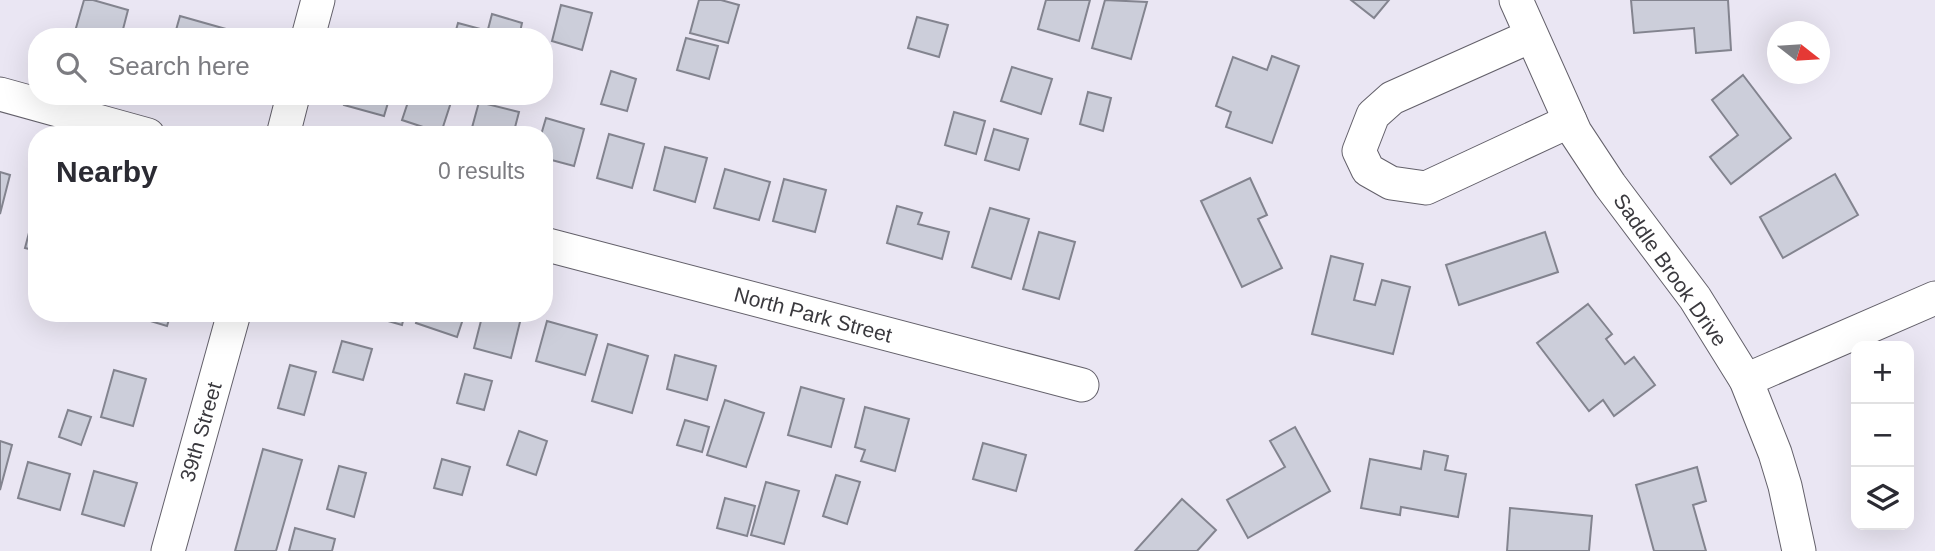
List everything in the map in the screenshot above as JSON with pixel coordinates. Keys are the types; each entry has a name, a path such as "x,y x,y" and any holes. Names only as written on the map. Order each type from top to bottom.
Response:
{"street":[{"path":"311,28 318,0"},
{"name":"Saddle Brook Drive","path":"1516,0 1570,121 1610,185 1695,298 1746,380 1782,475 1799,551"},
{"path":"1531,36 1392,98 1373,115 1359,151 1368,170 1391,183 1426,188 1570,121"},
{"path":"0,94 28,102"},
{"path":"40,105 116,126"},
{"path":"285,126 291,105"},
{"name":"North Park Street","path":"553,246 1082,385"},
{"path":"1746,380 1935,298"},
{"name":"39th Street","path":"168,551 232,322"}],"building":[{"path":"84,0 128,10 123,28 76,28"},
{"path":"699,0 721,0 739,5 728,43 690,33"},
{"path":"1046,0 1090,0 1079,41 1038,29"},
{"path":"1105,0 1147,2 1131,59 1092,48"},
{"path":"1351,0 1389,0 1374,18"},
{"path":"1631,0 1728,0 1731,50 1696,53 1694,28 1634,33"},
{"path":"561,5 592,13 582,50 553,41"},
{"path":"492,14 522,23 521,28 488,28"},
{"path":"180,16 222,28 177,28"},
{"path":"917,17 948,25 939,57 908,48"},
{"path":"458,23 477,28 457,28"},
{"path":"686,38 718,46 709,79 677,70"},
{"path":"1272,56 1299,66 1272,143 1226,127 1231,112 1216,106 1233,57 1267,70"},
{"path":"1012,67 1052,79 1041,114 1001,101"},
{"path":"611,71 636,79 627,111 601,104"},
{"path":"1743,75 1791,138 1731,184 1710,157 1738,135 1712,100"},
{"path":"1088,92 1111,98 1103,131 1080,124"},
{"path":"344,105 387,105 384,116"},
{"path":"407,105 450,105 443,126 420,126 402,120"},
{"path":"478,105 491,105 519,112 515,126 472,126"},
{"path":"954,112 985,121 976,154 945,145"},
{"path":"546,118 584,129 574,166 553,160 553,126 544,126"},
{"path":"994,129 1028,139 1019,170 985,160"},
{"path":"609,134 644,144 632,188 597,178"},
{"path":"665,147 707,158 695,202 654,190"},
{"path":"725,169 770,182 759,220 714,208"},
{"path":"0,172 10,175 0,214"},
{"path":"1835,174 1858,215 1783,258 1760,217"},
{"path":"1250,178 1267,215 1258,219 1282,268 1242,287 1201,201"},
{"path":"784,179 826,190 815,232 773,221"},
{"path":"897,206 922,213 918,224 949,232 942,259 887,243"},
{"path":"990,208 1029,219 1011,279 972,267"},
{"path":"1039,232 1075,242 1059,299 1023,289"},
{"path":"1545,232 1558,272 1459,305 1446,265"},
{"path":"1331,256 1363,264 1354,300 1375,305 1382,280 1410,287 1393,354 1312,334"},
{"path":"1588,304 1612,334 1606,339 1625,364 1634,357 1655,385 1614,416 1603,400 1589,411 1537,343"},
{"path":"416,322 462,322 457,337"},
{"path":"481,322 520,322 511,358 474,348"},
{"path":"547,322 597,335 585,375 536,361"},
{"path":"342,341 372,349 363,380 333,372"},
{"path":"608,344 648,356 632,413 592,401"},
{"path":"675,355 716,366 707,400 667,389"},
{"path":"290,365 316,372 304,415 278,408"},
{"path":"114,370 146,379 133,426 101,417"},
{"path":"465,374 492,381 484,410 457,403"},
{"path":"801,387 844,399 831,447 788,435"},
{"path":"725,400 764,413 746,467 707,455"},
{"path":"865,407 909,419 895,471 861,461 865,450 855,447"},
{"path":"68,410 91,417 81,445 59,437"},
{"path":"685,420 709,427 702,452 677,445"},
{"path":"1295,427 1330,491 1248,538 1227,500 1285,467 1270,441"},
{"path":"519,431 547,441 536,475 507,465"},
{"path":"0,441 12,445 0,490"},
{"path":"983,443 1026,455 1016,491 973,479"},
{"path":"263,449 302,460 276,551 235,551"},
{"path":"1424,451 1448,456 1445,470 1466,474 1458,517 1401,507 1400,515 1361,508 1370,459 1421,469"},
{"path":"442,459 470,467 462,495 434,488"},
{"path":"28,462 70,474 60,510 18,498"},
{"path":"339,466 366,473 354,517 327,509"},
{"path":"1697,467 1706,501 1693,505 1706,551 1654,551 1636,485"},
{"path":"94,471 137,483 124,526 82,514"},
{"path":"836,475 860,482 847,524 823,516"},
{"path":"766,482 799,491 784,544 751,535"},
{"path":"725,498 755,506 747,536 717,528"},
{"path":"1182,499 1216,530 1197,551 1135,551"},
{"path":"1510,508 1592,516 1589,551 1507,551"},
{"path":"295,528 335,539 332,551 289,551"}]}
